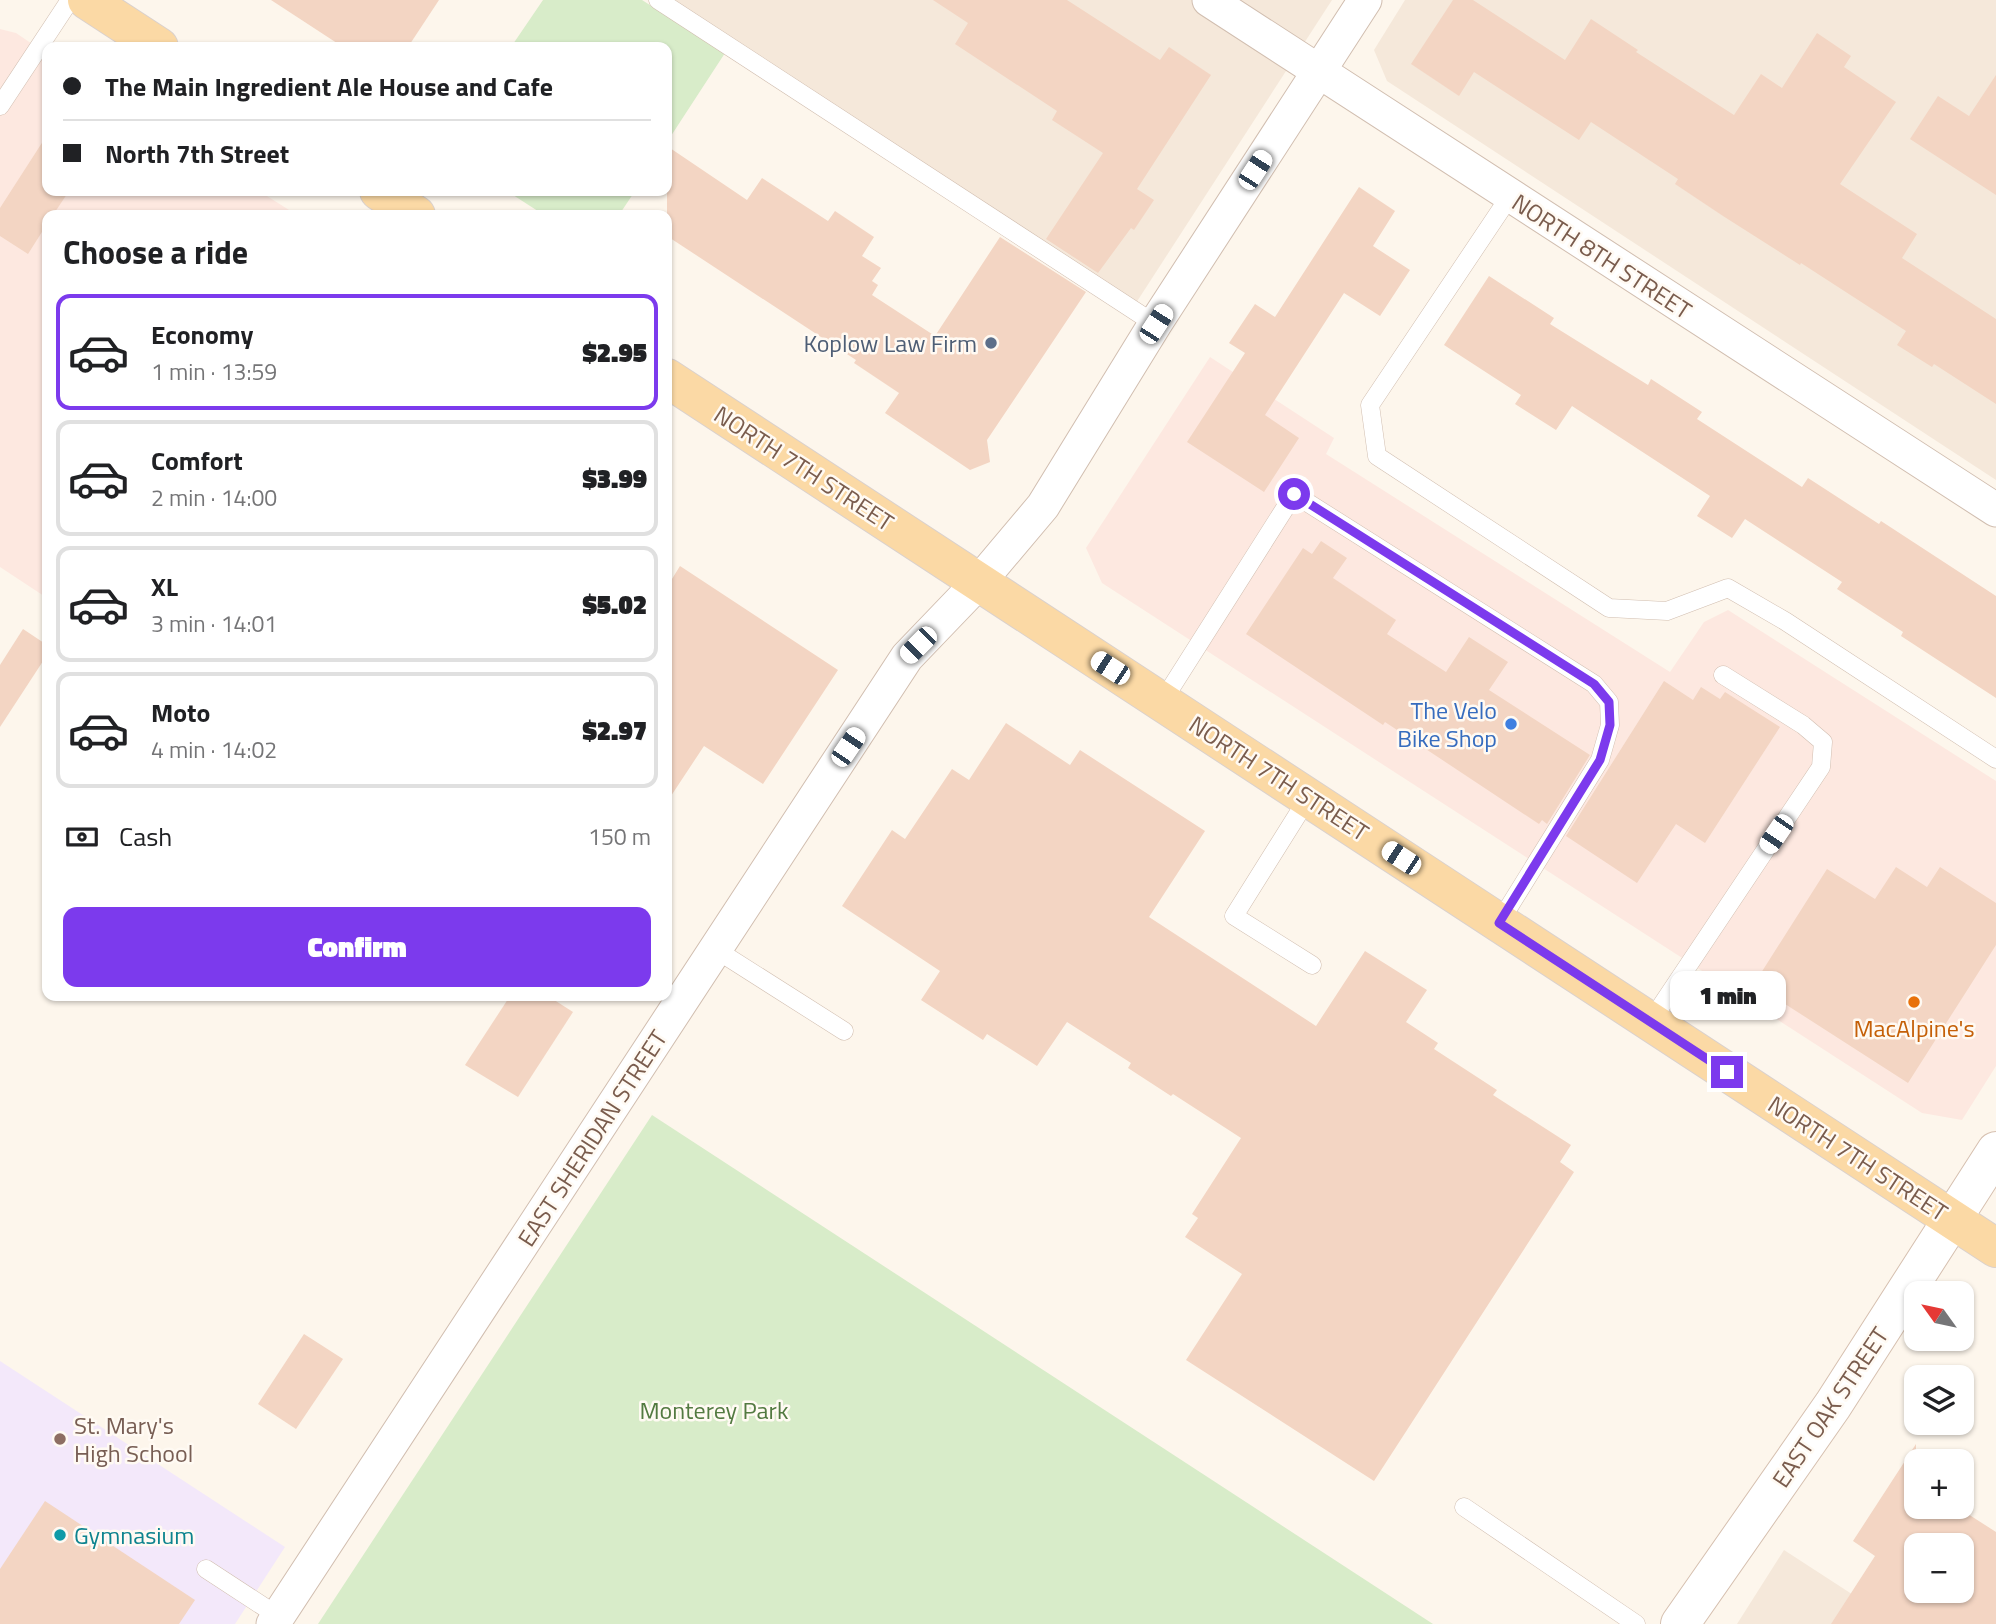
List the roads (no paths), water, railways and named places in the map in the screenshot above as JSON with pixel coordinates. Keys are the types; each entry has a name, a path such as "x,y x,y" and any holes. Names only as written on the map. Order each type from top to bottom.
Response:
{"main road":[{"path":"87,0 151,42"},
{"path":"387,196 408,210"},
{"name":"NORTH 7TH STREET","path":"672,381 1996,1248"}],"street":[{"name":"NORTH 8TH STREET","path":"1209,0 1996,510"},
{"name":"EAST SHERIDAN STREET","path":"276,1620 906,657 979,582 1043,506 1156,324 1365,0"},
{"name":"EAST OAK STREET","path":"1680,1624 1833,1405 1996,1151"}],"lane":[{"path":"42,42 70,0"},
{"path":"658,0 1156,324"},
{"path":"0,106 42,42"},
{"path":"1510,196 1370,405 1377,456 1609,608 1667,611 1728,588 1785,621 1996,759"},
{"path":"1161,702 1294,494 1594,684 1609,702 1610,725 1600,760 1499,923"},
{"path":"1651,1021 1821,767 1823,742 1803,725 1723,675"},
{"path":"1308,798 1234,916 1312,965"},
{"path":"715,949 844,1031"},
{"path":"1464,1507 1636,1624"},
{"path":"206,1569 276,1620"}],"place":[{"name":"Koplow Law Firm","path":"991,343"},
{"name":"The Velo Bike Shop","path":"1511,724"},
{"name":"MacAlpine's","path":"1914,1002"},
{"name":"St. Mary's High School","path":"60,1439"},
{"name":"Gymnasium","path":"60,1535"}],"park label":[{"name":"Monterey Park","path":"714,1410"}]}
